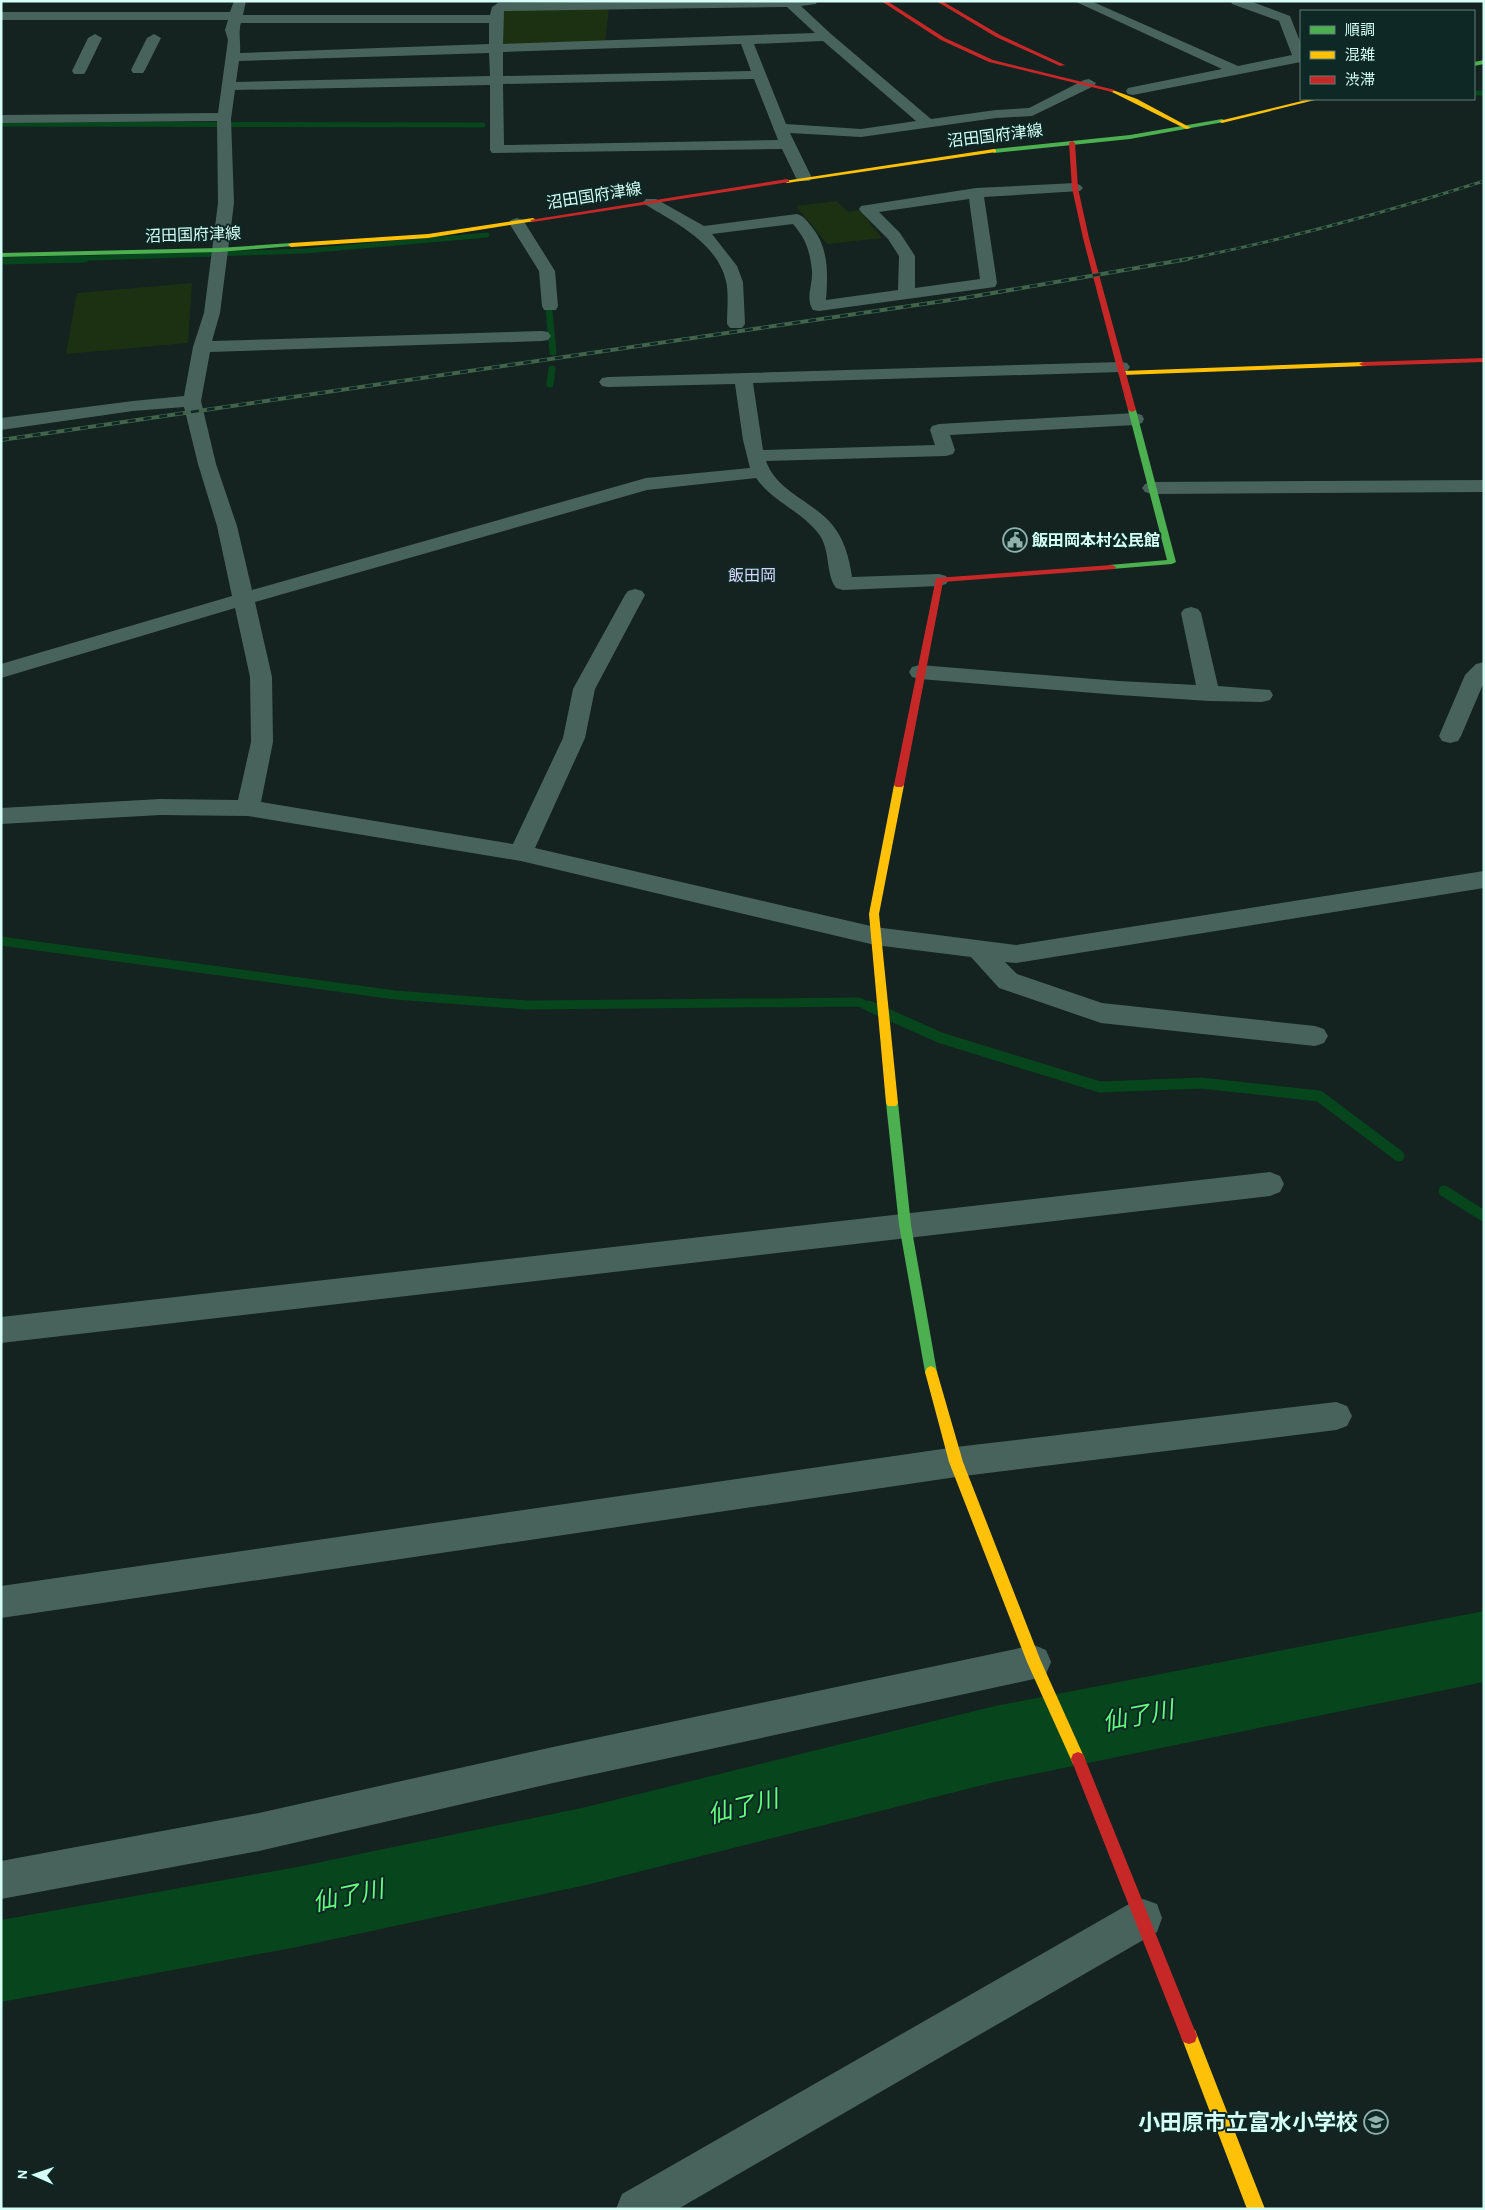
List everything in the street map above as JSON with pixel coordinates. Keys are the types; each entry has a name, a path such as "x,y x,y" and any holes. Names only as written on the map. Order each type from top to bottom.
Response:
{"main road":[{"path":"883,1 932,33 980,56 1008,66 1089,84 1128,96 1166,118 1188,128"},
{"path":"938,1 987,31 1038,56 1158,101 1181,116 1188,128"},
{"name":"沼田国府津線","path":"1,255 219,250 400,239 1031,146 1072,143 1188,128 1249,116 1312,100"},
{"path":"1072,143 1075,188 1093,267 1136,419 1172,562 939,580 874,914 905,1225 931,1374 956,1462 1034,1662 1084,1772 1143,1918 1256,2209"},
{"path":"1122,370 1484,360"}],"street":[{"path":"240,1 232,30 235,40 224,121 226,203 212,313 202,347 192,401 207,464 227,526 261,677 262,742 248,808"},
{"path":"788,144 497,150 498,49 496,19 498,7 790,3 811,1"},
{"path":"1080,1 1237,71"},
{"path":"1133,91 1300,58 1285,19 1237,1"},
{"path":"1254,1 1290,15"},
{"path":"790,3 826,37 927,123"},
{"path":"1,16 496,19"},
{"path":"232,57 826,37"},
{"path":"79,71 95,38"},
{"path":"138,70 154,38"},
{"path":"746,40 780,128 804,178"},
{"path":"229,86 759,75"},
{"path":"780,128 861,133 996,114 1032,112 1089,84"},
{"path":"1,119 224,121"},
{"path":"906,295 907,256 894,236 868,209 976,193 1075,188"},
{"path":"701,231 798,219 813,238 820,272 817,303 819,306 906,295 989,283 976,193"},
{"path":"650,202 701,231 729,266 735,282 736,324"},
{"path":"517,223 547,271 550,306"},
{"path":"202,347 542,336"},
{"path":"608,382 1122,370"},
{"path":"743,378 759,464 778,491 812,515 828,531 838,553 843,584 939,580"},
{"path":"1,424 133,406 192,401"},
{"path":"1,671 646,484 759,464 946,450 939,430 1136,419"},
{"path":"1152,488 1484,486"},
{"path":"521,854 574,738 584,689 634,595"},
{"path":"1191,613 1209,694"},
{"path":"1450,736 1476,675 1484,669"},
{"path":"920,672 1209,694 1262,695"},
{"path":"1,816 160,807 248,808 521,854 876,936 1016,954 1484,879"},
{"path":"979,950 1008,981 1101,1013 1315,1036"},
{"path":"1,1330 1270,1184"},
{"path":"1,1602 956,1462 1336,1416"},
{"path":"1,1880 259,1832 562,1763 1034,1662"},
{"path":"638,2209 1143,1918"}],"green space":[{"path":"503,8 609,8 605,43 500,46"},
{"path":"837,201 848,212 859,210 882,238 827,244 796,206"},
{"path":"192,283 188,343 66,354 77,293"}],"waterway":[{"path":"1475,93 1484,93"},
{"path":"1,124 483,125"},
{"path":"33,260 305,251 487,235"},
{"path":"1,261 85,259"},
{"path":"549,310 553,352"},
{"path":"550,384 552,369"},
{"path":"1,941 395,995 527,1005 859,1002 872,1008"},
{"path":"869,1006 941,1038 1100,1087 1201,1083 1319,1096 1399,1156"},
{"path":"1444,1191 1484,1216"},
{"name":"仙了川","path":"1,1961 297,1907 586,1846 995,1744 1484,1646"}],"railway":[{"path":"1182,260 1334,225 1484,181"},
{"path":"1,440 964,298 1188,259"}],"traffic: fast":[{"path":"1475,64 1484,62"},
{"path":"994,151 1130,137 1222,121"},
{"path":"1,255 219,250 291,245"},
{"path":"1112,567 1172,562 1132,410"},
{"path":"892,1103 905,1225 931,1372"}],"traffic: slow":[{"path":"1112,90 1188,128"},
{"path":"1222,121 1312,100"},
{"path":"787,181 994,151"},
{"path":"291,245 428,236 533,220"},
{"path":"1123,373 1363,364"},
{"path":"892,1103 874,914 899,785"},
{"path":"931,1372 956,1462 1034,1662 1078,1759"},
{"path":"1189,2036 1256,2209"}],"traffic: jam":[{"path":"883,1 943,39 991,61 1112,90"},
{"path":"938,1 998,36 1062,65"},
{"path":"1072,143 1075,188 1086,238 1132,410"},
{"path":"533,220 787,181"},
{"path":"1363,364 1484,360"},
{"path":"899,785 939,580 1112,567"},
{"path":"1078,1759 1189,2036"}],"place":[{"name":"飯田岡本村公民館","path":"1015,540"},
{"name":"小田原市立富水小学校","path":"1376,2122"}],"district":[{"name":"飯田岡","path":"752,575"}]}
